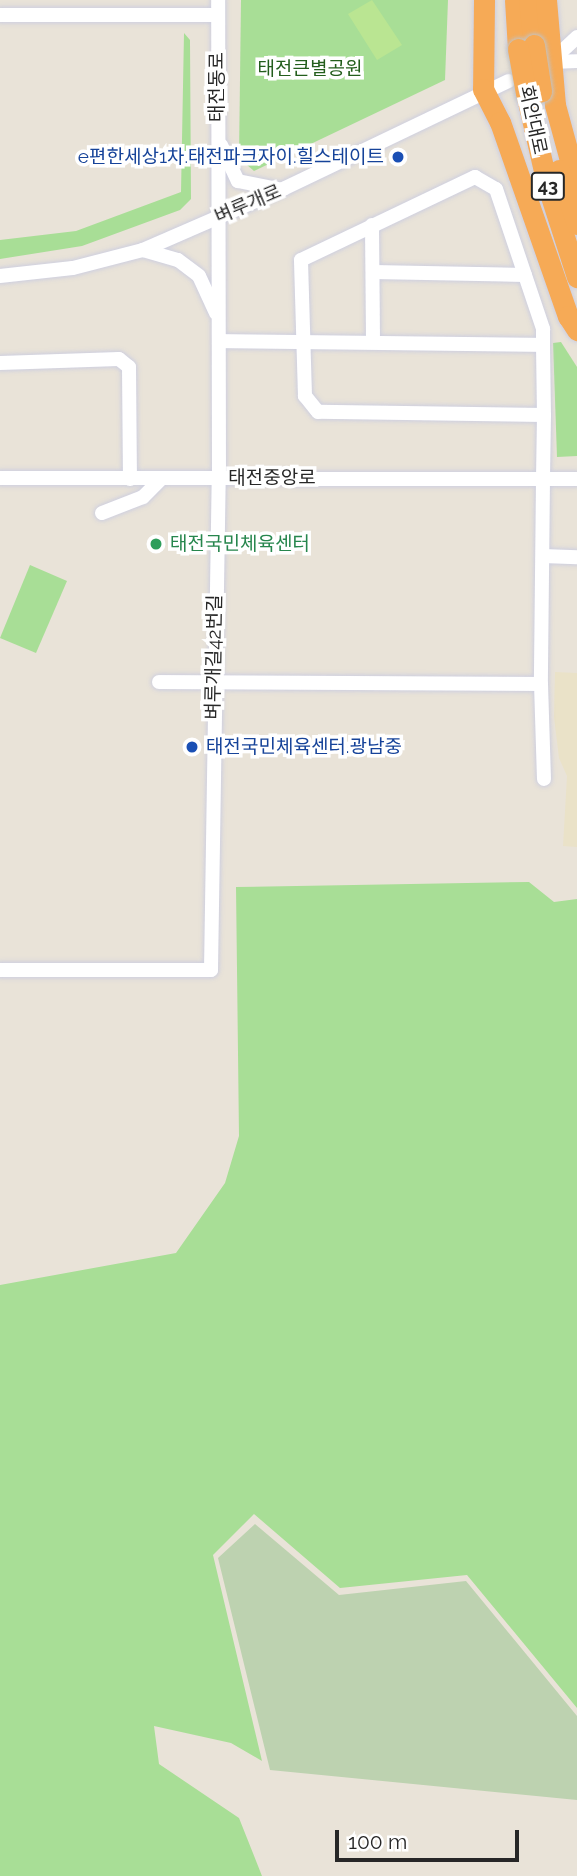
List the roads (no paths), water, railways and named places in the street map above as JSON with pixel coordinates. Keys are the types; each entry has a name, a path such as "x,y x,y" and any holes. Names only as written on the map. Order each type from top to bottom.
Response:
{"highway":[{"path":"484,0 483,89 500,122 568,316 577,330"},
{"name":"43","path":"515,0 534,92"},
{"name":"43","path":"526,47 529,0"},
{"path":"546,0 547,65 577,186"},
{"name":"회안대로","path":"534,92 577,224"},
{"name":"회안대로","path":"534,92 547,184 577,277"}],"street":[{"name":"태전동로","path":"218,0 219,216"},
{"path":"0,15 217,15"},
{"path":"547,65 577,37"},
{"path":"547,65 577,61"},
{"name":"벼루개로","path":"0,276 73,268 144,250 283,190 483,89 508,81"},
{"path":"217,134 238,181 283,190"},
{"path":"544,415 318,412 305,396 301,260 475,177 488,181 496,189 542,317 544,415 541,684 544,779"},
{"name":"벼루개길42번길","path":"0,970 211,970 213,682 219,478 219,216"},
{"path":"372,225 373,342"},
{"path":"144,250 178,261 199,276 219,321"},
{"path":"373,272 525,275"},
{"path":"219,341 542,345"},
{"path":"0,363 119,359 129,367 130,479"},
{"name":"태전중앙로","path":"0,478 577,479"},
{"path":"102,513 143,497 161,479"},
{"path":"542,556 577,557"},
{"path":"159,681 541,684"}],"place":[{"name":"e편한세상1차.태전파크자이.힐스테이트","path":"398,157"},
{"name":"태전국민체육센터","path":"156,544"},
{"name":"태전국민체육센터.광남중","path":"192,747"}],"park label":[{"name":"태전큰별공원","path":"310,69"}]}
